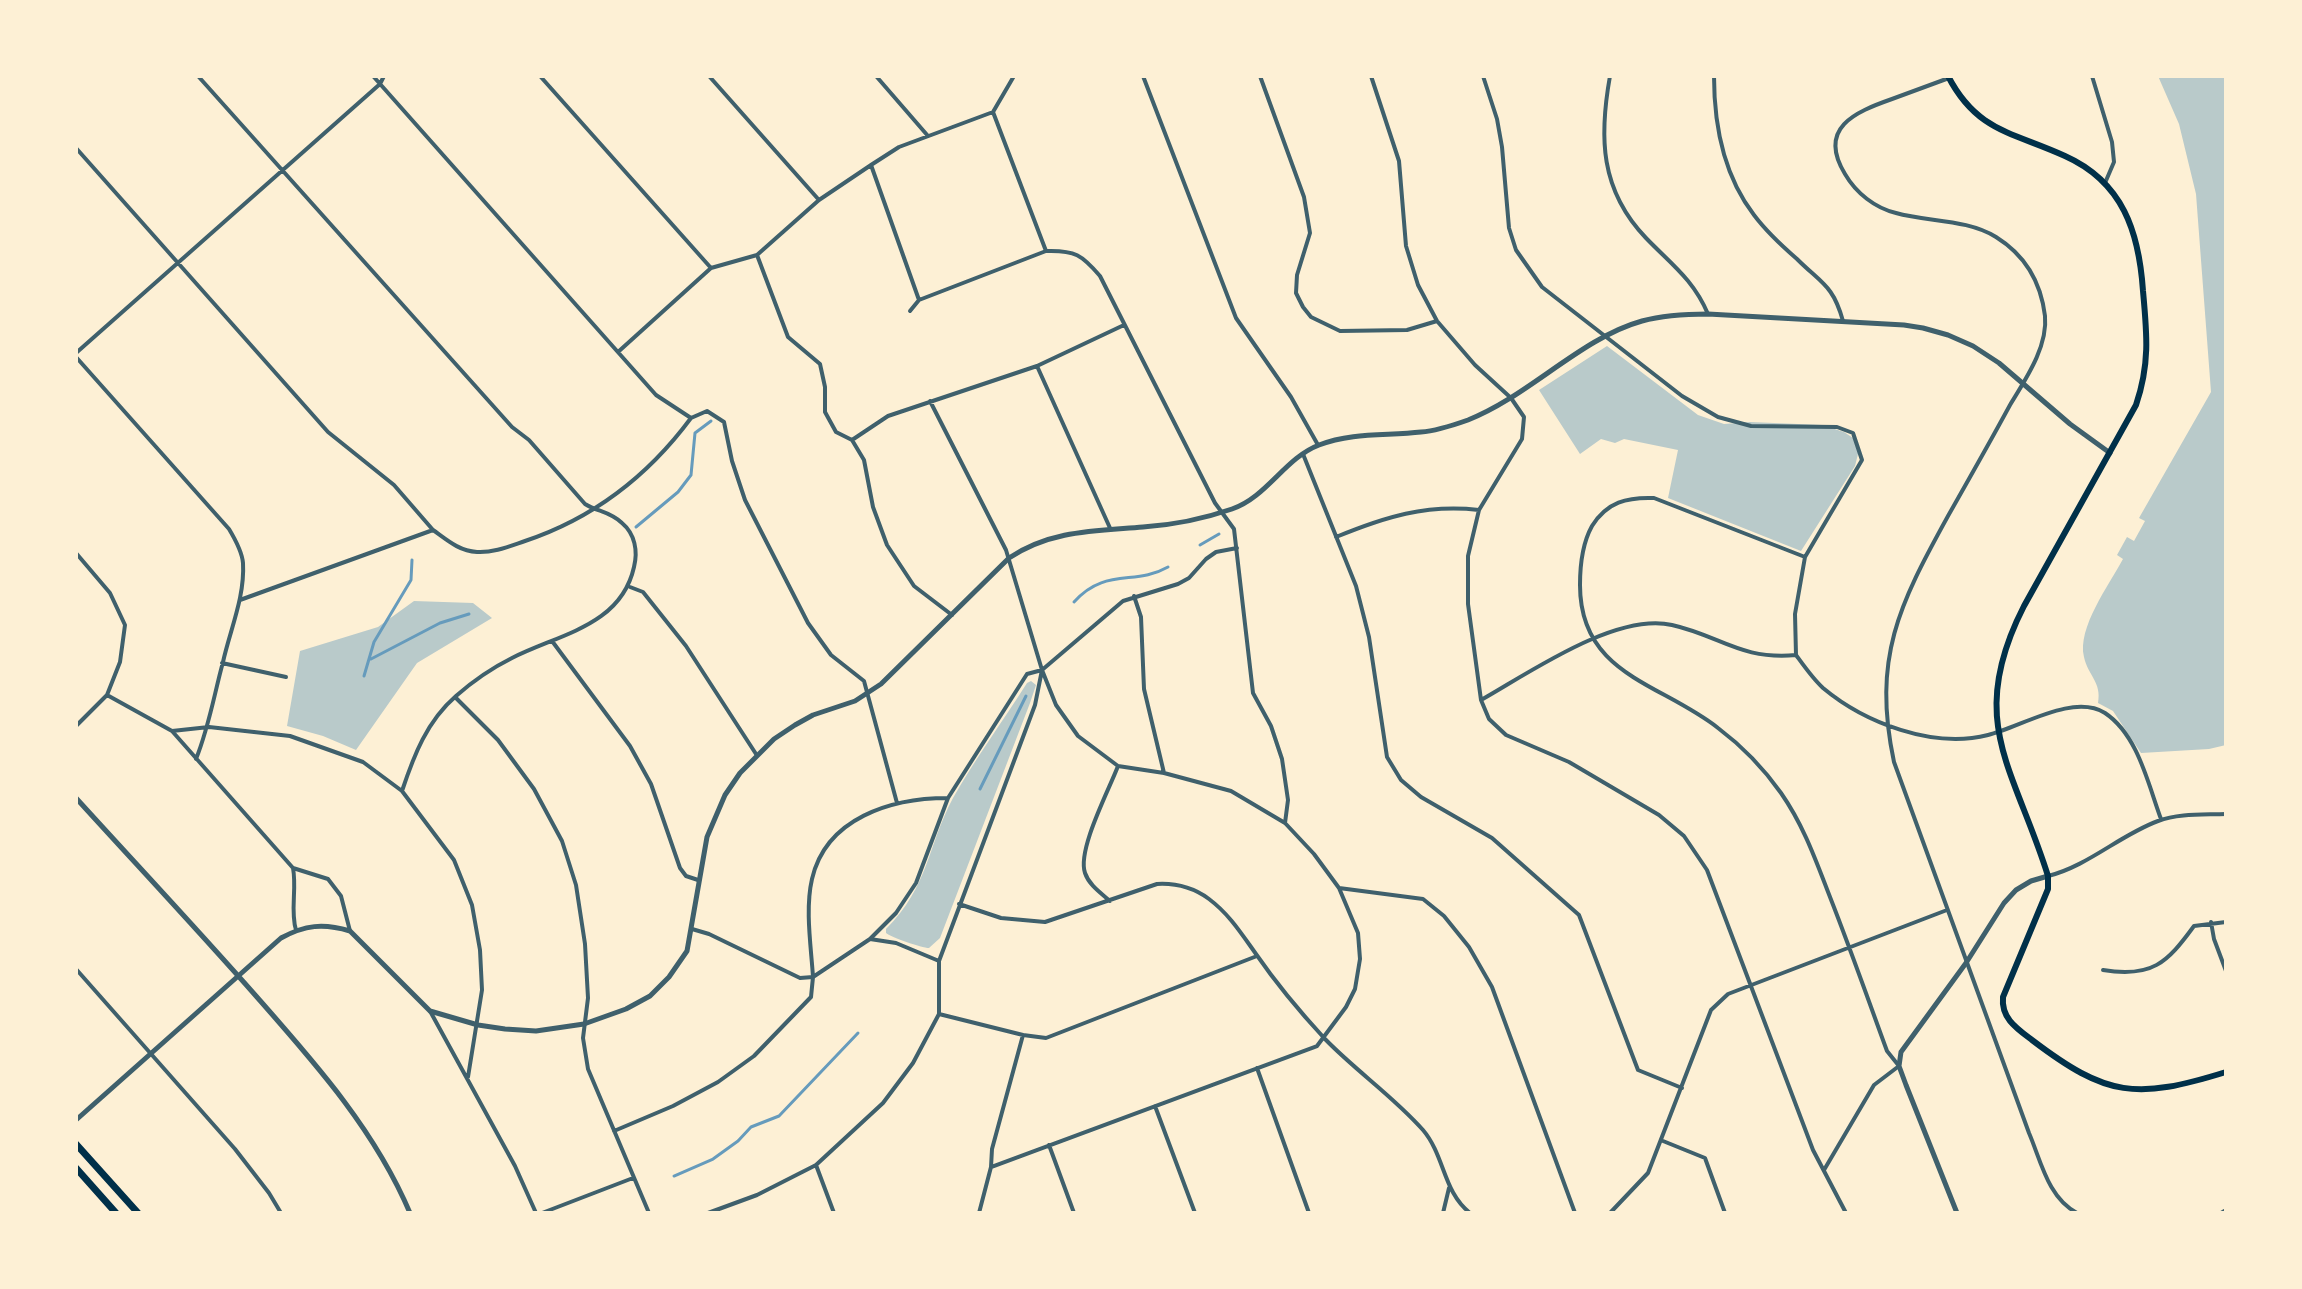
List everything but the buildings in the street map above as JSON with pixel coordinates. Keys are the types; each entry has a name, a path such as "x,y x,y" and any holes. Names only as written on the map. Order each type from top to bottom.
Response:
{"main road":[{"path":"1948,77 1959,97 1989,125 2067,156 2105,183 2123,207 2135,231 2141,257 2148,350 2145,378 2136,405 2011,631 1999,667 1995,699 2003,757 2048,876 2048,889 2003,997 2005,1012 2013,1025 2060,1062 2107,1085 2135,1090 2161,1088 2226,1072"},
{"path":"76,1144 138,1213"},
{"path":"76,1168 116,1213"}],"street":[{"path":"198,76 512,427 529,440 585,504 595,510 607,511 624,524 634,538 636,558 630,587 616,606 587,624 503,663 455,697 434,718 414,755 402,791"},
{"path":"373,76 656,395 691,418"},
{"path":"196,759 209,727 222,663 240,600 243,562 239,546 229,529 76,355 281,169 380,84 384,76"},
{"path":"540,76 711,268"},
{"path":"709,76 819,200"},
{"path":"876,76 928,136"},
{"path":"618,352 711,268 757,255 819,200 899,147 993,112 1014,76"},
{"path":"1143,76 1236,318 1291,397 1318,445"},
{"path":"1260,76 1304,197 1310,233 1297,275 1296,293 1303,307 1311,317 1340,331 1407,330 1437,321"},
{"path":"1371,76 1399,161 1406,246 1418,285 1437,321 1475,365 1511,398 1524,417 1522,439 1479,510 1468,556 1468,604 1481,700 1489,719 1506,735 1569,762 1633,797 1684,836 1707,870 1813,1150 1846,1213"},
{"path":"1483,76 1497,119 1509,228 1516,250 1542,287 1682,396 1718,417 1751,426 1837,427 1853,433 1862,460 1805,557 1795,614 1796,655 1820,686 1853,710 1886,724 1952,739 1998,732 2069,707 2102,711 2119,724 2132,744 2161,819"},
{"path":"1610,76 1602,136 1618,203 1646,238 1699,292 1708,314"},
{"path":"1714,76 1714,106 1722,148 1735,183 1754,215 1832,291 1843,321"},
{"path":"2092,76 2112,142 2114,162 2105,183"},
{"path":"1948,77 1851,115 1837,136 1835,149 1839,164 1855,190 1893,213 1965,226 1994,236 2018,255 2033,275 2042,299 2045,321 2042,343 2023,383 1912,582 1897,618 1889,655 1886,724 1894,762 2053,1191 2063,1206 2077,1213"},
{"path":"993,112 1046,251"},
{"path":"76,148 328,432 394,485 433,530 454,546 476,552 500,549 551,532 595,510 642,473 691,418 707,411 724,422 732,461 745,500 767,547 822,644 864,681 897,803"},
{"path":"871,165 919,300"},
{"path":"910,311 919,300 1046,251 1068,251 1085,259 1100,276 1215,503 1234,529 1253,693 1271,726 1282,759 1288,800 1285,823"},
{"path":"757,255 788,337 820,364 825,387 825,412 836,432 852,440 864,460 873,507 887,545 914,586 952,615"},
{"path":"430,1011 478,1025 536,1031 584,1024 626,1009 650,996 669,977 687,951 703,853 714,816 740,773 756,754 813,715 867,695 1009,558 1030,546 1055,536 1170,524 1223,512 1253,497 1318,445 1346,437 1425,432 1469,420 1511,398 1606,336 1640,321 1675,314 1708,314 1923,328 1948,335 1999,363 2070,424 2110,453"},
{"path":"852,440 888,416 1037,366 1124,325"},
{"path":"1037,366 1110,528"},
{"path":"930,401 1009,558 1042,670 1056,705 1078,736 1118,766 1164,773 1231,791 1285,823 1314,854 1339,888 1358,933 1360,959 1355,989 1317,1046 991,1167"},
{"path":"1303,454 1356,586 1369,637 1387,757 1401,780 1421,797 1492,838 1579,915 1638,1070 1682,1088"},
{"path":"1805,557 1654,498 1634,497 1614,503 1598,517 1586,536 1580,565 1580,601 1591,639 1614,664 1717,727 1753,759 1780,791 1802,826 1887,1051 1899,1066 1957,1213"},
{"path":"1336,537 1381,518 1406,512 1462,508 1479,510"},
{"path":"240,600 433,530"},
{"path":"692,929 709,934 800,978 813,977 870,939 896,913 916,883 948,798 1027,674 1042,670 1123,601 1178,584 1189,578 1216,552 1237,548"},
{"path":"76,553 110,593 125,625 120,662 107,695 76,726"},
{"path":"630,587 643,592 686,646 756,754"},
{"path":"1134,596 1144,642 1144,689 1164,773"},
{"path":"1481,700 1591,639 1629,626 1670,624 1751,654 1773,657 1796,655"},
{"path":"551,641 630,746 651,784 680,868 686,876 698,880"},
{"path":"222,663 286,677"},
{"path":"708,1213 757,1195 816,1165 883,1103 913,1063 939,1014 939,961 1035,705 1042,670"},
{"path":"107,695 172,731 293,868 328,879 341,896 350,931"},
{"path":"455,697 498,740 534,789 562,841 576,885 585,944 588,998 583,1038 588,1069 649,1213"},
{"path":"172,731 209,727 290,736 363,762 402,791 454,860 472,905 480,950 482,990 468,1077"},
{"path":"1110,901 1095,888 1085,873 1084,853 1118,766"},
{"path":"76,798 319,1068 363,1126 410,1213"},
{"path":"614,1131 673,1106 718,1082 754,1056 811,997 811,882 820,854 838,830 865,814 897,803 948,798"},
{"path":"1824,1170 1874,1085 1899,1066 1906,1043 2016,890 2031,881 2063,872 2161,819 2226,814"},
{"path":"293,868 296,884 293,920 296,930"},
{"path":"959,904 1001,918 1045,922 1141,888 1175,883 1207,897 1237,924 1257,956 1325,1038 1424,1131 1441,1160 1449,1188 1458,1203 1470,1213"},
{"path":"1339,888 1423,899 1444,916 1469,947 1492,987 1575,1213"},
{"path":"1610,1213 1648,1173 1663,1141 1711,1010 1728,994 1947,910"},
{"path":"2211,922 2226,971"},
{"path":"2103,970 2123,974 2149,970 2172,956 2194,926 2226,922"},
{"path":"76,1120 281,938 313,925 332,926 350,931 430,1011 515,1166 536,1213"},
{"path":"870,939 896,943 939,961"},
{"path":"939,1014 1046,1038 1257,956"},
{"path":"76,969 235,1149 281,1213"},
{"path":"979,1213 991,1167 992,1149 1023,1035"},
{"path":"1257,1068 1309,1213"},
{"path":"1155,1106 1195,1213"},
{"path":"1663,1141 1705,1158 1725,1213"},
{"path":"1049,1145 1074,1213"},
{"path":"816,1165 834,1213"},
{"path":"542,1213 633,1178"},
{"path":"1443,1213 1449,1188"}],"shaded area":[{"path":"2158,76 2226,76 2226,745 2141,753 2113,711 2098,703 2098,690 2084,657 2085,633 2123,559 2117,555 2127,537 2134,541 2145,521 2139,518 2211,392 2196,194 2179,124"},
{"path":"1607,346 1698,415 1724,424 1822,425 1844,432 1856,440 1859,450 1855,466 1801,551 1668,498 1678,450 1624,439 1615,443 1601,439 1580,454 1539,390"},
{"path":"414,601 473,603 492,618 417,663 356,750 287,726 300,651 378,627"},
{"path":"1031,681 1036,685 1030,703 940,938 929,948 889,935 886,929 919,882 953,798"}],"waterway":[{"path":"636,527 678,492 691,475 695,433 711,421"},
{"path":"1200,545 1219,534"},
{"path":"364,676 374,642 411,580 412,560"},
{"path":"1074,602 1097,584 1144,576 1168,567"},
{"path":"371,659 440,623 469,614"},
{"path":"980,789 1026,696"},
{"path":"674,1176 713,1159 751,1127 779,1116 858,1033"}]}
